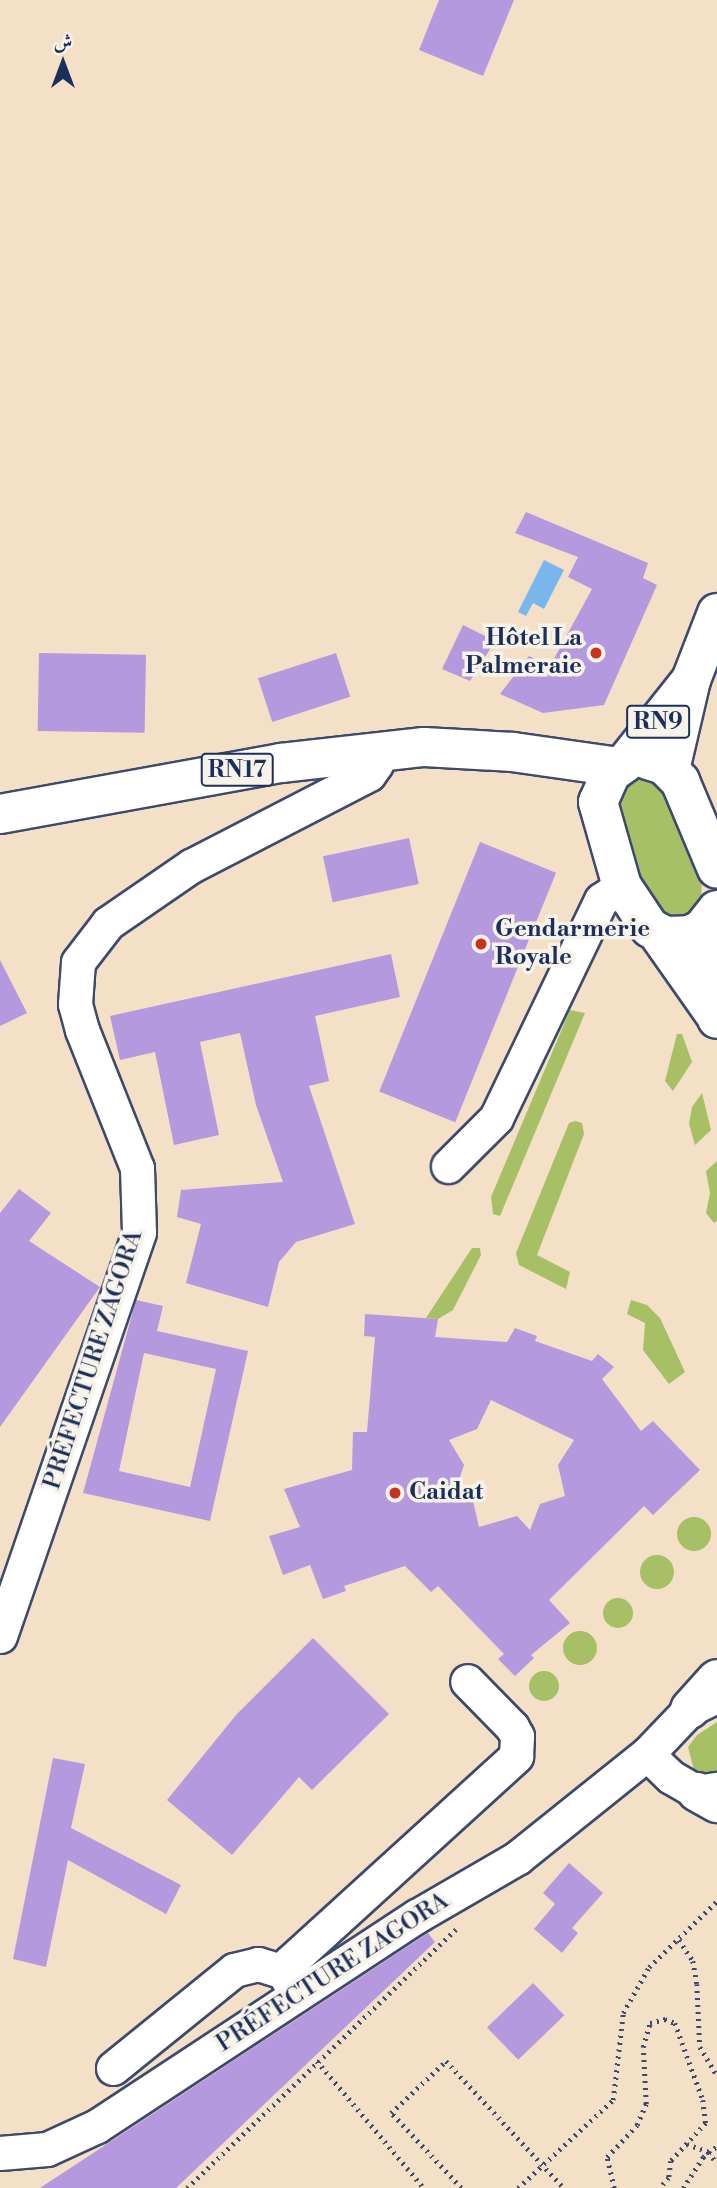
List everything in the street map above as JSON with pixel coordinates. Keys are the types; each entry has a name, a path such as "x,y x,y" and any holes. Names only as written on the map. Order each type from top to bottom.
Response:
{"main road":[{"name":"RN9","path":"670,770 691,680 717,613"},
{"name":"RN9","path":"621,765 691,680"},
{"name":"RN17","path":"476,749 598,802"},
{"name":"RN17","path":"0,814 281,762 378,750 476,749 621,765 653,760 670,770"},
{"path":"621,765 603,783 598,802 622,886 641,918 657,932 716,1018"},
{"path":"670,770 690,800 716,864"},
{"path":"657,932 676,937 690,935 715,915"},
{"path":"715,915 716,1018"},
{"path":"704,1703 717,1679"}],"street":[{"name":"PRÉFECTURE ZAGORA","path":"0,1636 139,1232 137,1168 82,1030 75,1004 78,962 107,923 191,866 369,774 376,764 378,750"},
{"path":"448,1166 496,1118 601,901 622,886"},
{"path":"113,2068 234,1970 258,1965 290,1983 516,1756 518,1747 512,1727 467,1681"},
{"name":"PRÉFECTURE ZAGORA","path":"0,2153 23,2154 68,2141 290,1983 517,1858 647,1754 704,1703"},
{"path":"647,1754 665,1772 710,1795"}],"path":[{"path":"518,2188 612,2100 623,2013 649,1967 717,1901"},
{"path":"187,2188 460,1925"},
{"path":"679,1940 695,1972 700,2047 717,2075"},
{"path":"614,2188 607,2157 636,2125 646,2104 643,2047 650,2023 664,2019 675,2023 703,2100 706,2123 671,2161 669,2178 660,2188"},
{"path":"317,2060 424,2188"},
{"path":"461,2188 391,2113 446,2061 564,2188"},
{"path":"687,2144 709,2152 717,2164"},
{"path":"683,2188 709,2152 717,2146"}],"green space":[{"path":"639,773 662,785 702,878 701,902 682,918 665,916 644,895 619,833 618,786"},
{"path":"570,1010 585,1013 500,1216 493,1214 491,1197"},
{"path":"677,1034 682,1034 692,1062 673,1091 665,1081"},
{"path":"702,1093 711,1130 695,1145 689,1124 692,1107"},
{"path":"569,1123 582,1123 584,1134 537,1255 570,1272 566,1289 519,1265 516,1253"},
{"path":"717,1161 717,1221 714,1223 706,1213 710,1193 706,1171"},
{"path":"472,1248 480,1248 481,1255 453,1310 438,1319 426,1318"},
{"path":"631,1300 647,1305 660,1318 685,1372 669,1384 643,1350 645,1323 627,1314"},
{"path":"694,1517 706,1522 711,1534 706,1546 694,1551 682,1546 677,1534 682,1522"},
{"path":"657,1555 669,1560 674,1572 669,1584 657,1589 645,1584 640,1572 645,1560"},
{"path":"618,1598 624,1599 632,1607 632,1619 624,1627 618,1628 612,1627 604,1619 603,1613 604,1607 612,1599"},
{"path":"580,1631 592,1636 597,1648 592,1660 580,1665 568,1660 563,1648 568,1636"},
{"path":"544,1671 550,1672 558,1680 558,1692 550,1700 544,1701 538,1700 530,1692 529,1686 530,1680 538,1672"},
{"path":"717,1722 717,1774 707,1776 694,1770 688,1747 697,1735"}],"water":[{"path":"544,560 564,570 544,609 533,603 526,616 518,612"}],"building":[{"path":"439,0 514,0 483,76 419,50"},
{"path":"526,512 648,563 643,578 657,585 604,705 543,713 500,694 529,656 550,666 592,589 568,577 578,557 515,533"},
{"path":"463,625 495,641 470,681 442,669"},
{"path":"39,653 146,655 145,733 38,731"},
{"path":"336,653 350,697 272,722 258,678"},
{"path":"409,838 419,884 333,902 323,856"},
{"path":"480,842 556,873 455,1122 379,1091"},
{"path":"391,954 400,997 315,1016 329,1081 309,1086 355,1224 296,1242 279,1262 268,1307 186,1283 201,1224 177,1217 181,1190 283,1182 256,1105 240,1033 200,1042 219,1135 174,1145 155,1052 120,1060 110,1016"},
{"path":"0,960 27,1013 0,1026"},
{"path":"19,1189 51,1213 29,1241 100,1287 0,1427 0,1213"},
{"path":"136,1300 163,1306 157,1331 248,1351 210,1521 83,1493","holes":["144,1353 216,1369 190,1487 119,1471"]},
{"name":"Caidat","path":"365,1314 438,1319 435,1337 507,1342 515,1328 537,1336 535,1341 592,1361 598,1354 614,1367 602,1379 641,1431 653,1421 700,1470 653,1515 644,1506 549,1600 570,1623 531,1655 534,1658 515,1676 498,1659 504,1654 438,1586 431,1592 405,1566 344,1586 346,1591 323,1599 310,1565 283,1575 269,1536 300,1527 284,1489 352,1470 353,1432 367,1432 375,1337 364,1336","holes":["491,1400 574,1440 558,1465 565,1496 540,1504 530,1530 517,1516 479,1527 473,1501 456,1489 464,1465 449,1440 477,1429"]},
{"path":"313,1638 389,1714 312,1790 299,1777 232,1855 167,1800 236,1715"},
{"path":"53,1758 85,1764 71,1828 181,1885 166,1914 68,1860 46,1967 13,1959"},
{"path":"569,1863 603,1893 572,1928 578,1933 562,1953 534,1929 555,1904 543,1893"},
{"path":"428,1933 435,1942 176,2188 40,2188"},
{"path":"533,1983 564,2015 518,2060 487,2027"}],"place":[{"name":"Hôtel La Palmeraie","path":"596,653"},
{"name":"Gendarmerie Royale","path":"481,944"},
{"name":"Caidat","path":"395,1493"}]}
